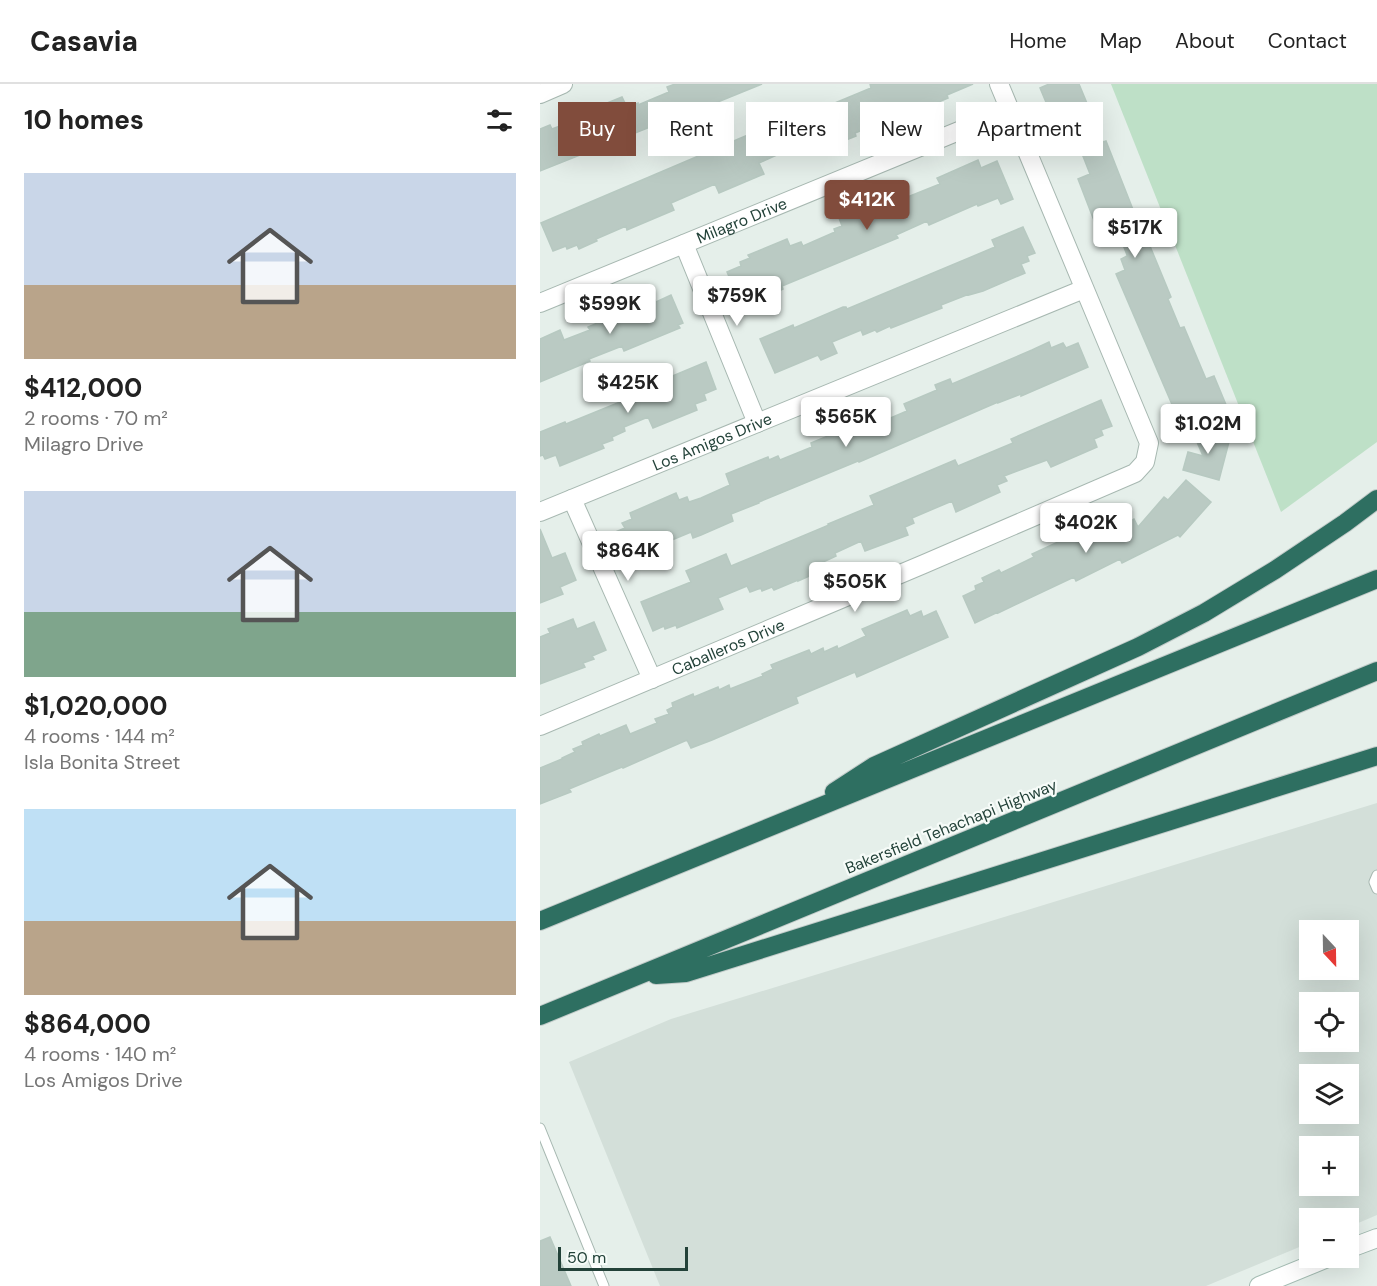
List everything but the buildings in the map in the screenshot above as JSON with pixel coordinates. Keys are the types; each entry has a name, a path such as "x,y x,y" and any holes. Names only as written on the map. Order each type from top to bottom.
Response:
{"highway":[{"path":"802,813 874,766 1138,647 1203,612 1275,570 1377,499"},
{"path":"540,921 1377,579"},
{"name":"Bakersfield Tehachapi Highway","path":"540,1016 1377,671"},
{"path":"636,977 686,973 1377,756"}],"street":[{"path":"540,94 563,84"},
{"path":"999,84 1007,102"},
{"name":"Milagro Drive","path":"541,301 956,132"},
{"path":"1029,156 1084,289"},
{"path":"684,244 757,423"},
{"name":"Los Amigos Drive","path":"540,512 1084,289"},
{"name":"Caballeros Drive","path":"540,726 1135,473 1145,462 1149,443 1084,289"},
{"path":"572,499 652,679"},
{"path":"1359,1245 1377,1238"},
{"path":"1259,1286 1303,1268"}],"lane":[{"path":"1377,875 1374,882 1377,889"},
{"path":"540,1128 604,1286"}],"shaded area":[{"path":"1377,803 1377,1215 1359,1223 1359,1208 1299,1208 1299,1247 1206,1286 660,1286 569,1062 671,1019"}],"green space":[{"path":"1111,84 1377,84 1377,442 1281,512"}]}
